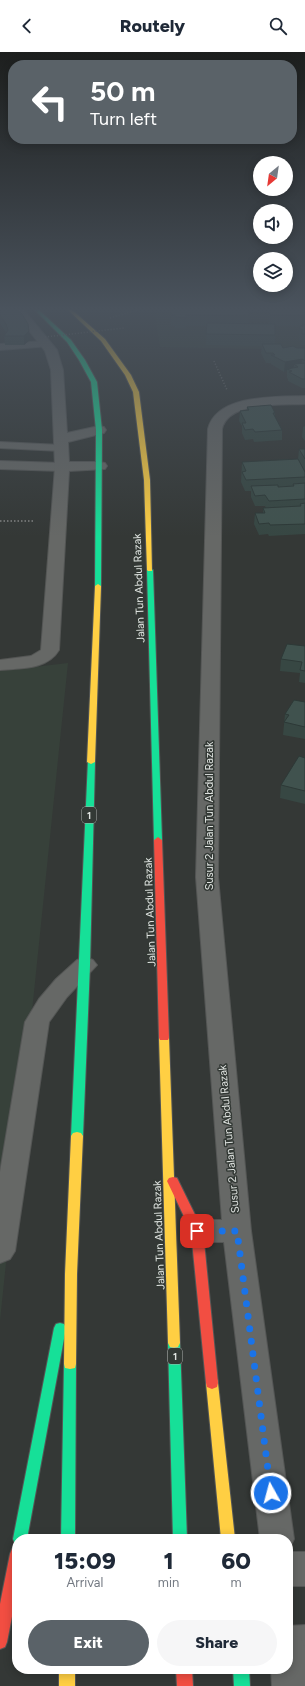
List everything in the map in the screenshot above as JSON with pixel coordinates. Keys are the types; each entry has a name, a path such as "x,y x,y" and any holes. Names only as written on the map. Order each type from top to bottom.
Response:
{"highway":[{"name":"1","path":"68,1534 71,1274 85,965 91,748 99,570 100,466 99,430 94,385"},
{"name":"Jalan Tun Abdul Razak","path":"133,385 136,392 147,480 180,1534"},
{"path":"169,1173 197,1231 227,1534"},
{"path":"21,1534 71,1274"},
{"path":"0,1642 12,1580"},
{"path":"67,1674 67,1686"},
{"path":"184,1674 185,1686"},
{"path":"241,1674 242,1686"}],"street":[{"path":"0,665 39,661 49,655 62,467 58,385"},
{"path":"240,406 305,400"},
{"name":"Susur 2 Jalan Tun Abdul Razak","path":"240,406 223,414 217,420 215,429 206,878 237,1231 276,1534"},
{"path":"61,443 99,430"},
{"path":"62,467 100,466"},
{"path":"0,1251 37,1022 46,1005 61,986 85,965"},
{"path":"197,1231 237,1231"},
{"path":"293,1569 305,1569"},
{"path":"290,1674 291,1686"}],"lane":[{"path":"0,445 61,443"},
{"path":"0,465 62,467"},
{"path":"293,1641 305,1640"}],"path":[{"path":"225,385 240,406"}],"shaded area":[{"path":"68,663 0,1321 0,671"}],"building":[{"path":"271,405 275,413 273,413 282,430 255,432 253,429 245,430 242,423 246,423 240,411 249,410 247,407"},
{"path":"299,449 305,449 305,459"},
{"path":"298,459 305,472 305,477 246,480 242,472 246,471 242,462"},
{"path":"305,483 305,499 269,501 265,495 255,496 251,486 278,485 278,487 294,486 293,484"},
{"path":"305,503 305,524 259,524 255,513 265,513 263,508 301,506 300,504"},
{"path":"287,644 305,646 305,671 300,670 302,662 281,659"},
{"path":"294,700 305,702 305,727 284,722 289,715 285,714"},
{"path":"299,756 305,758 305,791 281,785"}],"traffic: fast":[{"path":"94,385 99,430 98,586"},
{"path":"150,570 158,840"},
{"path":"77,1136 85,965 91,762"},
{"path":"21,1534 60,1328"},
{"path":"174,1343 180,1534"},
{"path":"68,1534 70,1364"},
{"path":"241,1674 242,1686"}],"traffic: slow":[{"path":"133,385 136,392 147,480 150,570"},
{"path":"91,762 98,586"},
{"path":"164,1038 174,1343"},
{"path":"70,1364 71,1274 77,1136"},
{"path":"212,1383 227,1534"},
{"path":"67,1674 67,1686"}],"traffic: jam":[{"path":"158,840 164,1038"},
{"path":"173,1181 197,1231 212,1383"},
{"path":"0,1642 12,1580"},
{"path":"184,1674 185,1686"}],"route":[{"path":"197,1231 237,1231 271,1493"}]}
